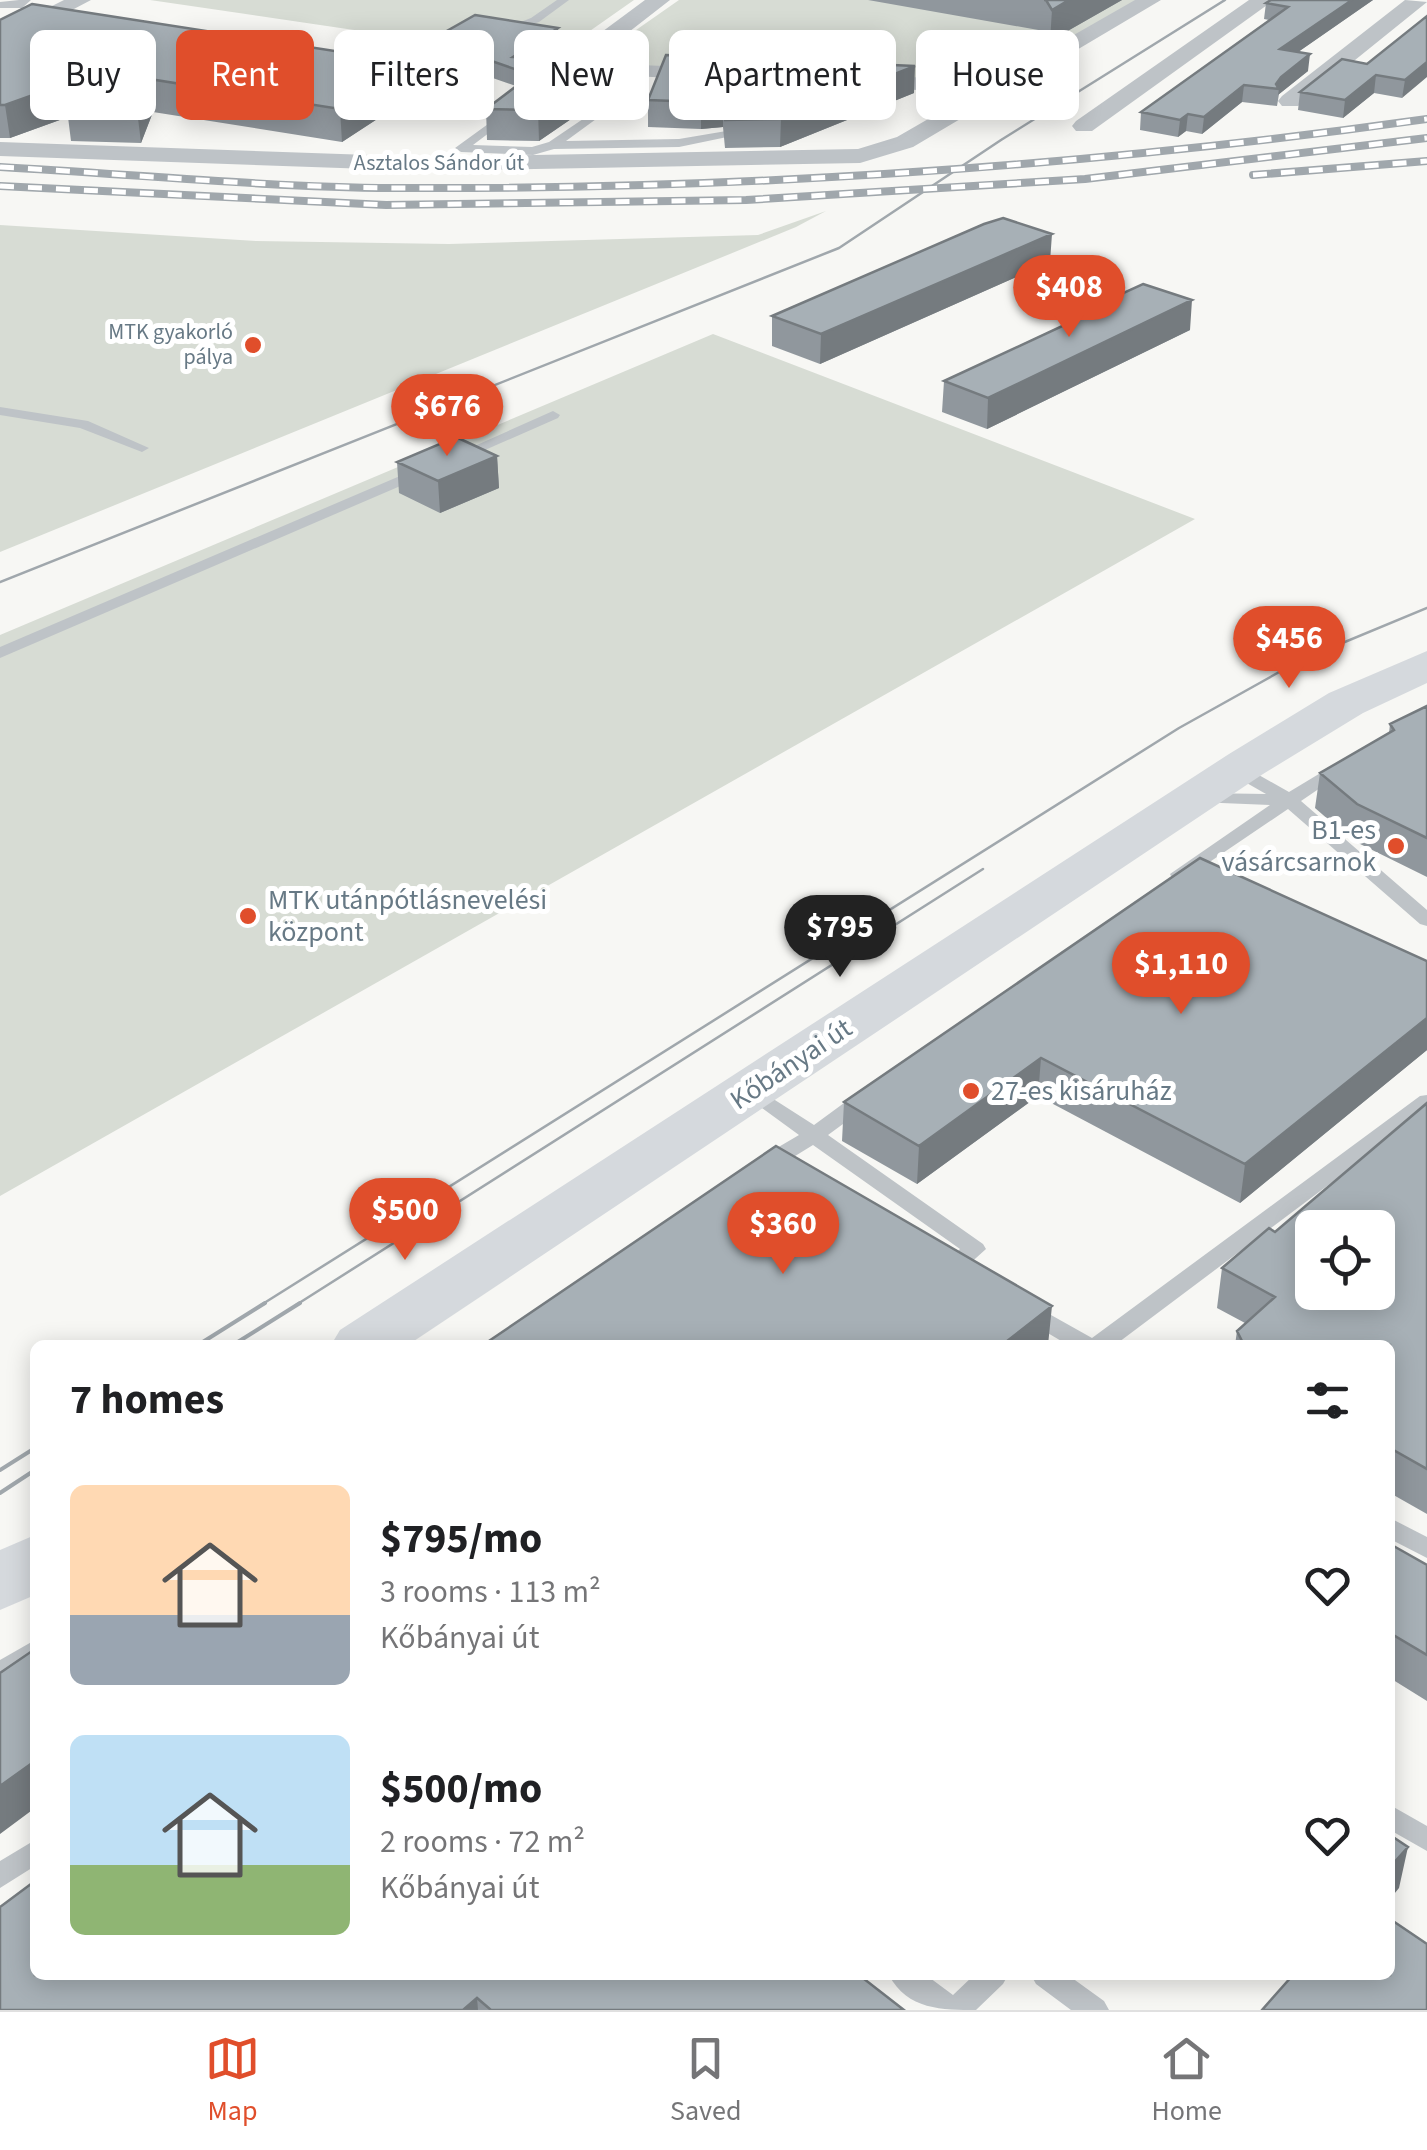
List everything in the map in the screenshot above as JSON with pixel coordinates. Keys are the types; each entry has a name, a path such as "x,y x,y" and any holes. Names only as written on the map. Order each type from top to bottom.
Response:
{"main road":[{"name":"Kőbányai út","path":"372,1340 1217,784 1346,703 1427,666"},
{"path":"0,1584 30,1564"}],"street":[{"path":"0,41 80,0"},
{"path":"659,0 564,72 669,75"},
{"name":"Asztalos Sándor út","path":"1079,41 1150,0"},
{"path":"1084,126 1263,0"},
{"path":"1290,100 1418,0"},
{"name":"Asztalos Sándor út","path":"0,149 427,164 838,158 878,152 942,120"}],"lane":[{"path":"0,5 18,6 26,0"},
{"path":"500,32 535,20 564,0"},
{"path":"514,109 461,148 533,151 553,145 679,142 760,130"},
{"path":"553,145 588,120"},
{"path":"0,411 83,424 142,448"},
{"path":"0,653 553,416"},
{"path":"1166,883 1365,752"},
{"path":"1217,784 1289,800 1427,920"},
{"path":"1217,784 1289,800"},
{"path":"748,1176 813,1136 880,1087"},
{"path":"750,1090 975,1249 951,1268 1077,1340"},
{"path":"1106,1340 1427,1102"},
{"path":"1395,1529 1427,1549"},
{"path":"0,1673 30,1653"},
{"path":"1395,1819 1427,1840"},
{"path":"0,1876 30,1855"},
{"path":"911,1980 954,2010 987,1980"},
{"path":"1053,1980 1094,2010"}],"shaded area":[{"path":"150,0 634,0 591,30 514,30 514,54 494,51 494,30 354,30"},
{"path":"679,0 1138,0 1079,34 1079,30 916,30 916,80 896,79 896,30 669,30 669,69 649,68 649,30 636,30"},
{"path":"826,211 796,227 0,552 0,225 256,241 449,244 758,235"},
{"name":"MTK utánpótlásnevelési központ","path":"713,334 1195,519 0,1196 0,635"}],"building":[{"path":"1046,0 1069,0 1052,10"},
{"path":"1352,0 1280,49 1310,54 1281,77 1276,84 1279,89 1244,85 1204,117 1188,114 1180,120 1141,112 1288,7 1266,3"},
{"path":"32,4 199,30 176,30 176,83 156,80 156,30 30,30 30,96 0,105 0,20"},
{"path":"475,15 558,28 514,30 514,69 494,62 494,30 449,30"},
{"path":"1427,16 1427,62 1405,80 1376,75 1345,100 1300,92 1342,59 1367,64"},
{"path":"314,48 334,51 334,108 314,105"},
{"path":"666,55 669,55 669,101 649,98"},
{"path":"896,65 915,66 896,74"},
{"path":"514,88 514,110 494,109 494,103"},
{"path":"1003,218 1052,234 821,334 772,316 984,224"},
{"path":"1143,284 1192,300 988,398 944,381 1071,322 1064,320"},
{"path":"456,437 497,456 438,481 397,462"},
{"path":"1427,706 1427,838 1357,804 1320,773 1394,730 1390,724"},
{"path":"1200,858 1427,961 1427,1018 1245,1164 1041,1058 919,1146 844,1102"},
{"path":"1427,1103 1427,1469 1395,1451 1395,1340 1242,1340 1237,1331 1275,1297 1222,1268 1269,1228 1275,1232 1295,1215 1295,1310 1395,1310 1395,1210 1301,1210"},
{"path":"776,1146 1052,1306 1008,1340 490,1340"},
{"path":"1395,1547 1427,1565 1427,1655 1395,1636"},
{"path":"30,1652 30,1765 0,1786 0,1673"},
{"path":"1395,1838 1408,1847 1395,1861"},
{"path":"30,1885 30,1980 865,1980 904,2010 491,2010 477,1998 463,2010 0,2010 0,1907"},
{"path":"1395,1922 1427,1944 1427,2010 1262,2010 1289,1980 1395,1980"}],"tram line":[{"path":"0,582 839,248 1001,140 1225,0"},
{"path":"261,1305 1179,728 1299,661 1427,608"},
{"path":"296,1305 983,869"},
{"path":"206,1340 265,1303"},
{"path":"241,1340 300,1303"},
{"path":"0,1470 30,1451"},
{"path":"0,1493 30,1473"}],"railway":[{"path":"0,167 344,187 652,185 1040,162 1427,119"},
{"path":"0,186 386,205 746,200 1085,179 1427,138"},
{"path":"1253,175 1427,161"}],"place":[{"name":"MTK gyakorló pálya","path":"253,345"},
{"name":"B1-es vásárcsarnok","path":"1396,846"},
{"name":"MTK utánpótlásnevelési központ","path":"248,916"},
{"name":"27-es kisáruház","path":"971,1091"}]}
